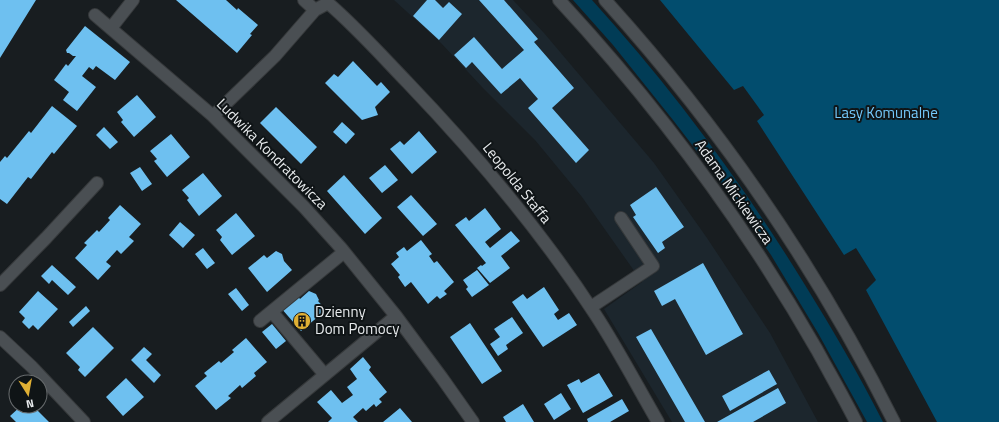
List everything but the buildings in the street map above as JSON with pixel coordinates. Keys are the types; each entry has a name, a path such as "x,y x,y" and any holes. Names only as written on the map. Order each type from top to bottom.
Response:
{"street":[{"path":"110,28 134,0"},
{"path":"304,0 315,10"},
{"name":"Adama Mickiewicza","path":"559,0 649,104 712,186 758,253 779,287 828,370 856,422"},
{"name":"Adama Mickiewicza","path":"605,0 674,80 769,209 814,278 845,331 894,422"},
{"name":"Leopolda Staffa","path":"213,116 275,56 315,10 329,1 462,141 547,245 591,307 658,422"},
{"name":"Ludwika Kondratowicza","path":"94,15 213,116 304,207 344,252 396,316 473,422"},
{"path":"0,285 97,183"},
{"path":"591,307 653,266 621,218"},
{"path":"260,321 344,252"},
{"path":"272,312 325,375"},
{"path":"268,422 396,316"},
{"path":"0,337 32,367 84,422"}],"shaded area":[{"path":"394,0 513,0 544,33 654,163 707,238 770,333 818,422 672,422 604,309 642,282 582,197 535,140 441,43"},
{"path":"573,0 592,0 650,67 705,138 757,210 805,285 846,353 883,422 867,422 818,333 771,255 723,185 613,45"}],"green space":[{"name":"Lasy Komunalne","path":"660,0 999,0 999,422 937,422 866,290 876,280 856,248 844,255 757,121 764,115 743,86 734,90"}],"place":[{"name":"Dzienny Dom Pomocy","path":"302,321"}]}
